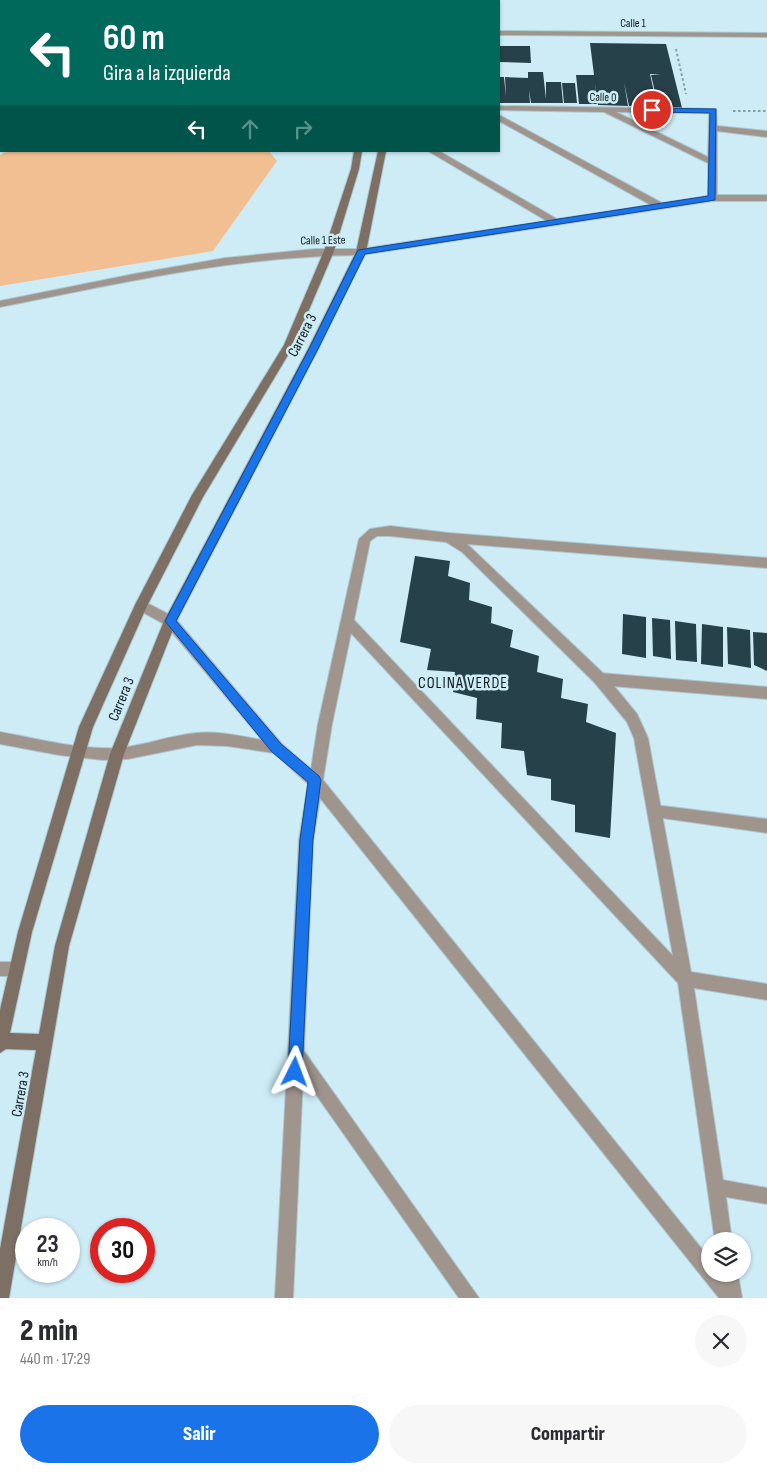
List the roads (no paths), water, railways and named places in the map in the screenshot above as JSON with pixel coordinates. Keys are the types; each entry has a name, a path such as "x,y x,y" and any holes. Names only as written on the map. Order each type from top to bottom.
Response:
{"street":[{"name":"Calle 1","path":"500,33 767,35"},
{"name":"Calle 0","path":"500,108 713,111 713,128"},
{"path":"602,109 712,162"},
{"path":"500,119 661,206"},
{"path":"712,198 713,128 767,134"},
{"name":"Carrera 3","path":"0,1043 25,932 86,727 141,605 198,495 289,344 329,251 355,169 358,152"},
{"name":"Carrera 3","path":"0,1298 4,1254 62,946 117,754 170,621 313,349 361,252 382,152"},
{"path":"434,152 556,222"},
{"name":"Calle 1 Este","path":"0,304 224,260 329,251 361,252 712,198 767,198"},
{"path":"284,1298 306,840 314,780 365,539 374,532 390,531 449,538 767,563"},
{"path":"449,538 466,549 600,679 632,718 641,738 685,979 723,1232"},
{"path":"141,605 170,621 277,748 314,780 701,1263"},
{"path":"347,621 685,979 767,992"},
{"path":"600,679 767,693"},
{"path":"0,738 79,751 117,754 196,739 222,739 277,748"},
{"path":"655,811 767,826"},
{"path":"0,968 16,969"},
{"path":"0,1043 45,1042"},
{"path":"296,1053 470,1298"},
{"path":"716,1187 767,1196"},
{"path":"717,1282 731,1298"},
{"path":"730,1282 731,1298"}],"district":[{"name":"COLINA VERDE","path":"463,682"}]}
